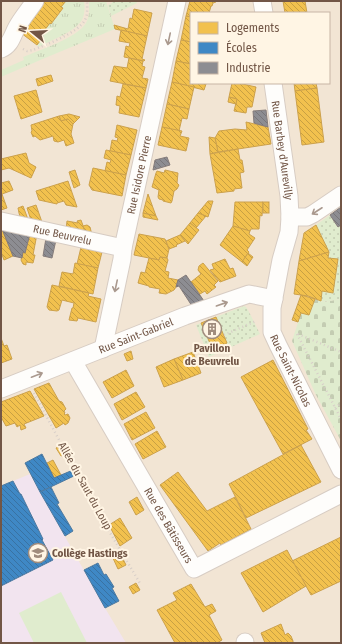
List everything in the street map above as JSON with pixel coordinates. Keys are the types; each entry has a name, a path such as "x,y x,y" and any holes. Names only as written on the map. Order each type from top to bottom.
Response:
{"street":[{"path":"6,45 35,1"},
{"name":"Rue Isidore Pierre","path":"103,349 123,248 177,1"},
{"path":"262,1 264,12"},
{"name":"Rue Barbey d'Aurevilly","path":"273,84 289,196 290,217"},
{"path":"290,217 307,217 341,195"},
{"name":"Rue Saint-Nicolas","path":"290,217 289,232 281,260 272,308 272,332 341,470"},
{"name":"Rue Beuvrelu","path":"1,221 123,248"},
{"name":"Rue Saint-Gabriel","path":"1,389 185,316 249,294 274,299"},
{"name":"Rue des Bâtisseurs","path":"73,361 194,569 341,494"}],"path":[{"path":"6,45 27,51 33,50 63,37 72,32 85,21 87,1"},
{"path":"224,335 259,320"},
{"path":"341,352 297,334 341,419"},
{"name":"Allée du Saut du Loup","path":"31,387 96,508 140,585"},
{"path":"335,408 341,403"}],"shaded area":[{"path":"1,1 341,1 341,643 1,643"},
{"name":"Collège Hastings","path":"30,474 126,643 1,643 1,486"}],"green space":[{"path":"66,1 84,1 84,15 82,20 68,32 39,47 37,45 41,35 63,9 61,7"},
{"path":"89,1 106,1 115,29 1,77 1,70 24,60 23,57 67,39 75,34 86,23 89,12"},
{"path":"112,1 136,1 137,3 111,16 108,5 112,3"},
{"path":"330,215 338,227 341,225 341,299 323,302 321,301 322,291 333,293 338,260 328,258 329,252 316,225"},
{"path":"315,299 323,302 341,299 341,441 315,393 292,341 301,313 309,315"},
{"path":"244,306 248,310 260,334 209,357 196,325 201,323 213,350 227,343 216,317"},
{"path":"61,592 87,643 34,643 19,613"}],"building: Logements":[{"path":"44,1 66,1 61,7 63,8 41,35 43,37 37,45 21,33"},
{"path":"190,1 217,1 213,3 209,12 190,12 190,17 186,16"},
{"path":"283,1 305,1 307,12 285,12"},
{"path":"134,9 152,13 147,36 115,29 114,25 128,29 130,18 132,19"},
{"path":"186,16 190,17 190,42 181,40"},
{"path":"121,30 147,36 142,59 145,60 144,61 124,57 126,46 129,47 130,43 119,41"},
{"path":"181,40 190,42 190,64 176,61"},
{"path":"129,58 143,61 142,66 145,67 142,78 148,79 146,88 110,81 114,66 127,68"},
{"path":"176,61 190,64 190,84 206,84 204,90 172,82"},
{"path":"51,75 53,81 38,86 36,79"},
{"path":"172,82 194,87 189,109 167,104"},
{"path":"123,84 146,88 139,117 119,113 120,106 116,105 117,96 120,97"},
{"path":"232,84 242,84 256,87 252,107 247,107 246,113 234,111 237,99 229,97"},
{"path":"294,84 316,84 317,88 295,91"},
{"path":"317,88 324,142 302,145 295,91"},
{"path":"36,90 42,112 21,119 14,96"},
{"path":"229,97 237,99 236,104 228,102"},
{"path":"167,104 189,109 187,119 182,118 179,131 162,127"},
{"path":"69,114 80,117 73,124 68,119 61,121 59,116"},
{"path":"59,116 61,121 68,119 73,124 71,134 74,143 66,146 64,140 58,142 54,141 53,136 40,140 35,136 33,137 31,125"},
{"path":"246,122 268,127 271,144 218,152 215,138 219,131 235,129 247,130"},
{"path":"117,125 137,130 131,155 110,151 112,140 117,141 118,138 115,137"},
{"path":"162,127 182,131 180,136 189,138 186,151 158,145"},
{"path":"209,137 215,138 218,152 210,154"},
{"path":"238,149 244,172 240,173 242,188 234,189 234,191 217,193 210,154"},
{"path":"106,150 131,155 126,175 105,171 107,162 110,163 111,160 104,158"},
{"path":"26,153 29,163 36,167 31,178 9,168 1,170 1,159"},
{"path":"93,168 126,175 122,196 92,190 89,185"},
{"path":"75,170 80,185 74,188 69,172"},
{"path":"165,170 178,173 177,183 179,185 174,191 171,203 159,199 159,190 152,187 157,171 164,173"},
{"path":"9,181 13,190 2,194 7,208 1,210 1,183"},
{"path":"68,181 77,207 66,205 64,201 57,204 39,200 36,191"},
{"path":"148,194 156,216 143,213"},
{"path":"208,201 213,201 208,217 198,213"},
{"path":"235,202 263,202 259,229 251,229 250,231 233,226"},
{"path":"263,202 269,202 269,213 263,213"},
{"path":"36,205 43,225 32,223 27,208"},
{"path":"23,206 29,222 21,220 18,208"},
{"path":"143,213 156,216 158,220 143,217"},
{"path":"198,213 206,216 196,228 190,223"},
{"path":"81,220 86,234 66,230 67,221 78,223 77,221"},
{"path":"190,223 199,230 188,244 180,235"},
{"path":"87,225 90,227 92,235 86,234 83,226"},
{"path":"316,225 329,252 299,261 304,233"},
{"path":"233,226 250,231 249,234 255,238 247,250 249,252 242,262 220,245"},
{"path":"1,229 13,256 4,260 1,252"},
{"path":"30,231 37,234 33,255 35,255 33,263 26,262 26,265 23,264 21,260 23,252 25,253"},
{"path":"139,234 165,239 169,249 167,258 160,257 159,260 134,255"},
{"path":"180,235 185,241 169,249 166,241"},
{"path":"82,243 103,248 98,268 77,264"},
{"path":"329,252 328,258 338,259 333,293 322,291 321,301 308,296 294,294 299,261"},
{"path":"248,253 253,257 247,266 242,262"},
{"path":"160,257 167,258 168,260 165,271 169,272 168,278 178,280 174,290 166,294 159,293 160,289 138,283 141,272 145,273 149,258 159,260"},
{"path":"225,259 230,269 233,268 236,276 220,282 210,270 214,269 212,264"},
{"path":"75,263 98,268 93,294 59,286 62,272 73,274"},
{"path":"203,263 218,281 214,285 216,287 207,294 205,291 200,294 191,282 201,274 198,270 199,266"},
{"path":"52,285 89,293 88,296 101,299 96,322 78,318 77,321 69,320 74,303 62,300 59,310 49,310 47,307"},
{"path":"301,295 315,299 309,315 301,313 298,322 292,320"},
{"name":"Pavillon de Beuvrelu","path":"216,317 227,343 213,350 201,323"},
{"path":"1,338 4,346 7,345 12,359 1,363"},
{"path":"131,351 133,359 127,361 124,354"},
{"path":"193,352 201,373 183,380 174,359"},
{"path":"174,359 183,380 164,387 156,367"},
{"path":"273,360 308,429 306,430 312,439 283,454 241,377"},
{"path":"126,370 134,386 112,398 103,382"},
{"path":"49,383 59,401 62,402 66,409 64,414 68,414 70,418 68,423 65,425 64,423 56,428 34,389"},
{"path":"30,391 44,416 24,424 26,428 21,430 20,425 17,427 15,423 6,426 1,417 1,402"},
{"path":"136,392 145,407 122,420 114,404"},
{"path":"146,412 155,428 132,440 124,424"},
{"path":"157,431 166,447 143,459 135,444"},
{"path":"301,445 321,482 246,518 229,484"},
{"path":"60,446 65,454 61,456 56,448"},
{"path":"53,460 61,475 54,478 47,463"},
{"path":"178,472 207,511 235,497 251,529 221,545 220,543 208,551 160,485"},
{"path":"137,497 144,510 136,515 129,502"},
{"path":"120,518 132,538 120,546 109,525"},
{"path":"341,537 341,581 311,595 292,561"},
{"path":"287,550 306,586 263,612 241,573"},
{"path":"120,553 126,565 118,569 112,556"},
{"path":"136,583 140,590 133,594 129,587"},
{"path":"191,584 205,607 212,604 216,611 209,615 222,640 217,643 175,643 157,610 177,600 173,593"},
{"path":"281,624 285,635 288,633 291,636 293,643 265,643 261,633"}],"building: Écoles":[{"path":"42,454 54,478 73,470 76,475 40,492 25,463"},
{"path":"13,481 21,494 53,560 1,586 1,486"},
{"path":"51,487 59,503 57,504 73,531 65,536 40,492"},
{"path":"98,563 104,575 106,574 114,587 112,588 119,601 105,608 84,570"}],"building: Industrie":[{"path":"266,110 268,127 254,123 253,111"},
{"path":"167,157 170,165 153,170 155,160"},
{"path":"341,207 341,225 338,227 330,215"},
{"path":"2,229 30,234 25,253 23,252 22,258 13,256"},
{"path":"46,238 56,240 52,258 43,256"},
{"path":"186,275 204,301 192,306 179,286 176,287 178,280"}],"place":[{"name":"Pavillon de Beuvrelu","path":"212,329"},
{"name":"Collège Hastings","path":"38,553"}]}
